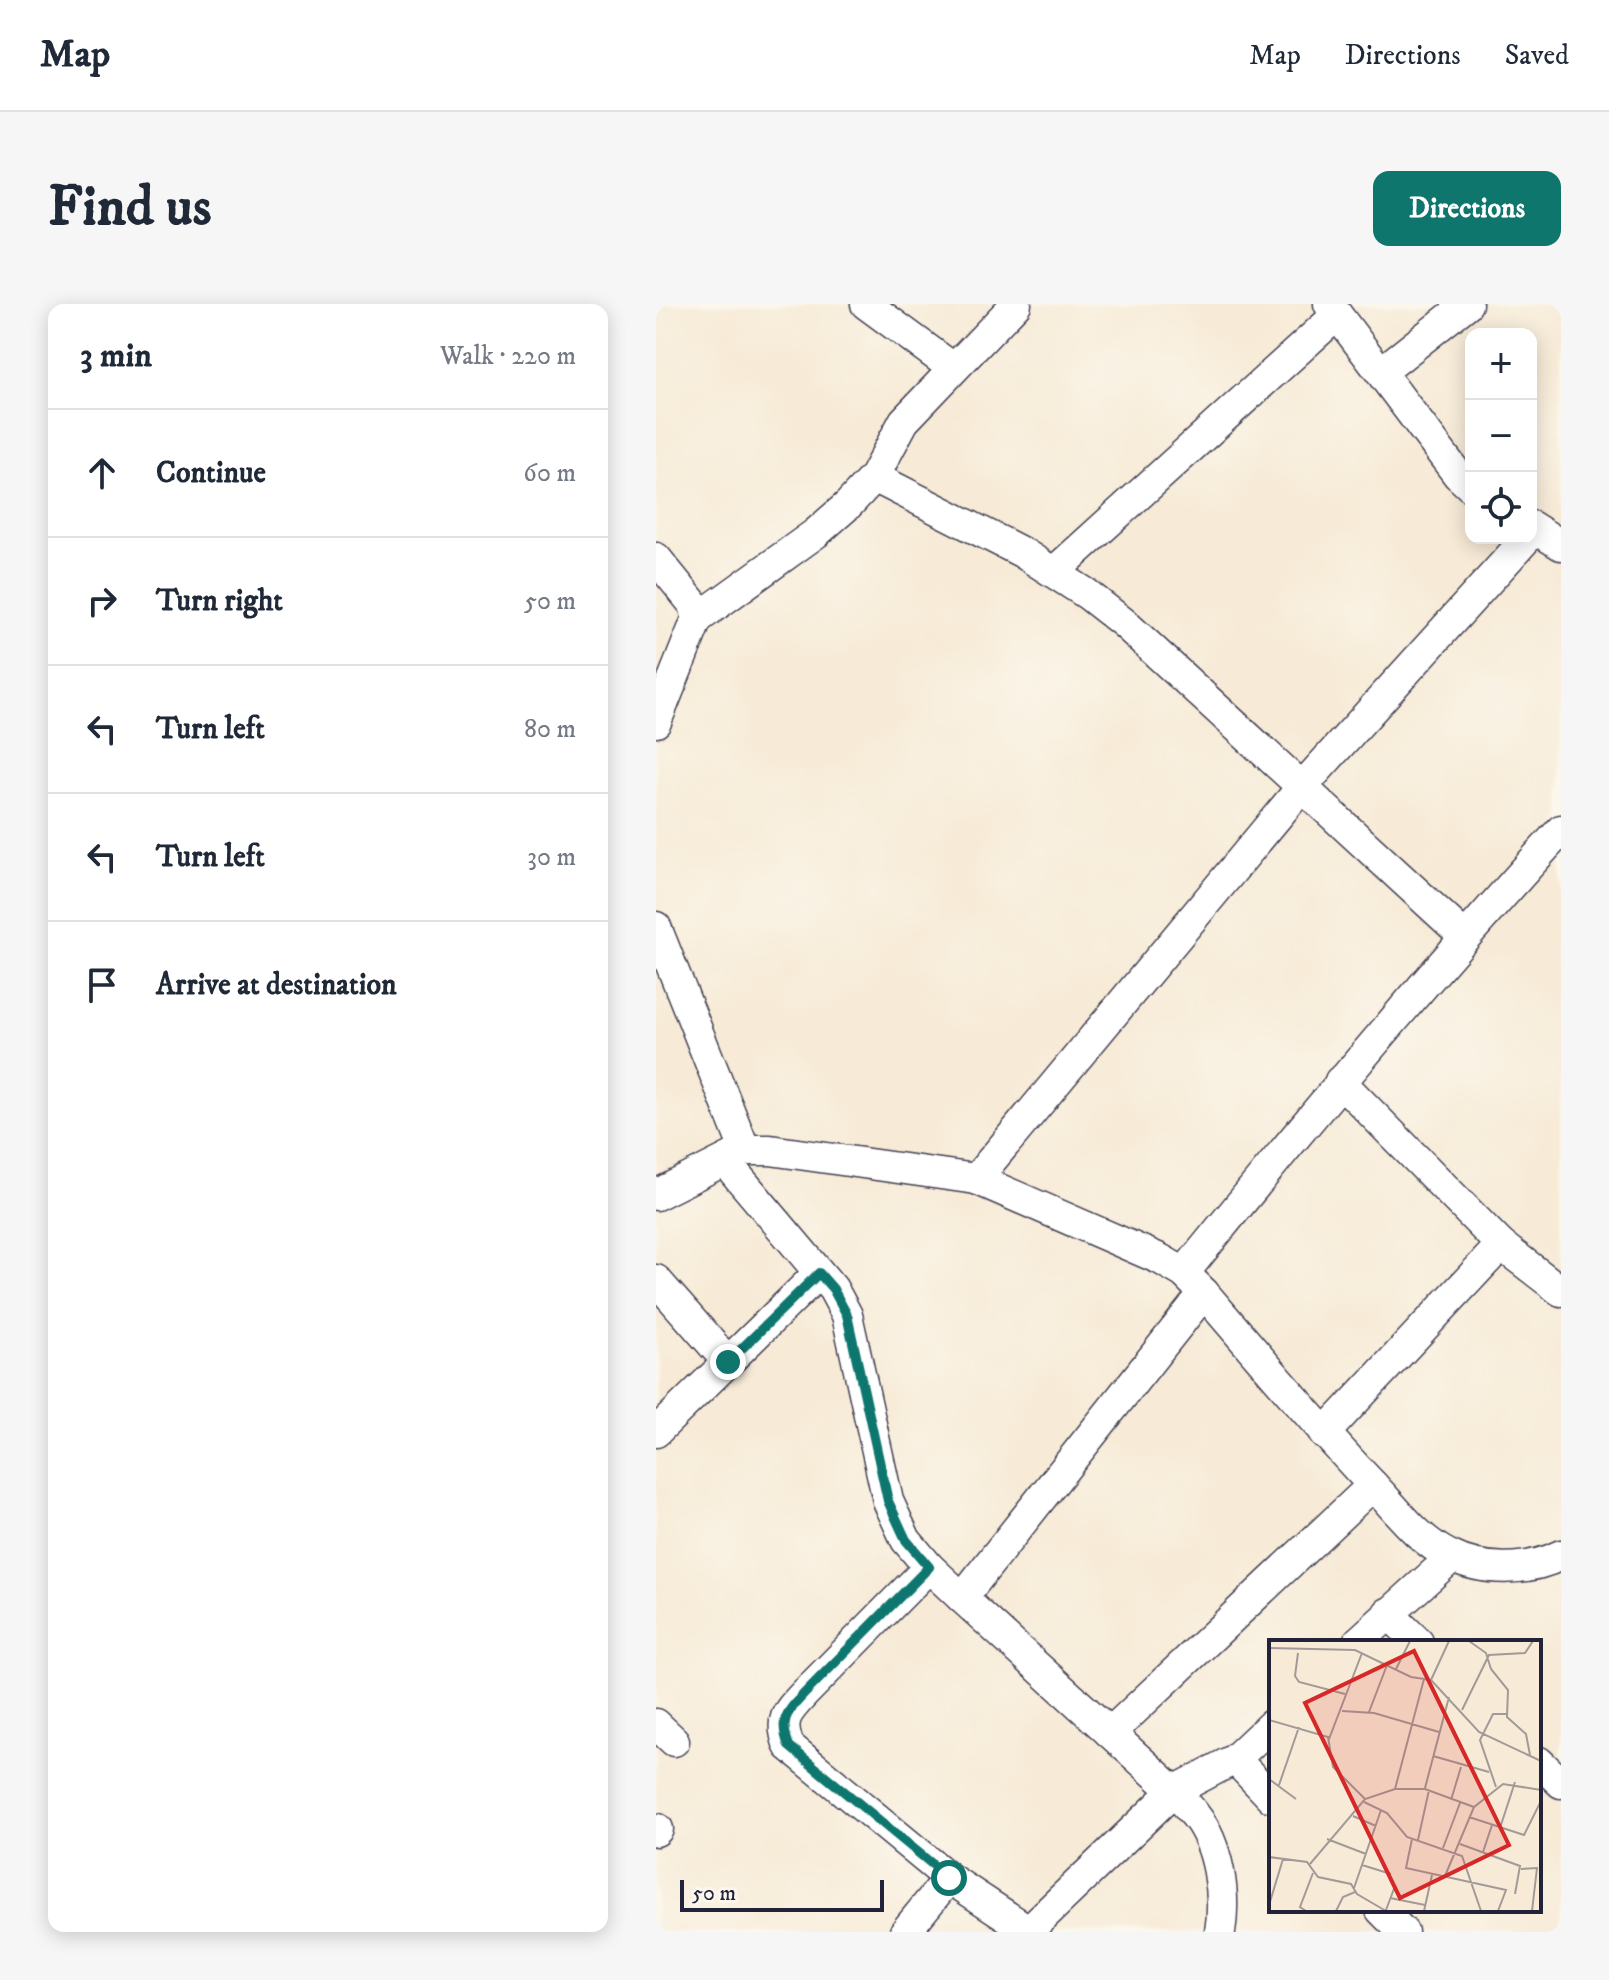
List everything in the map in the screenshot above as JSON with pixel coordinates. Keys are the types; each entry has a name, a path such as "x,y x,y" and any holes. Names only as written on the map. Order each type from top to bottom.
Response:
{"street":[{"path":"866,304 953,368"},
{"path":"697,619 816,533 848,505 874,477 904,421 1016,304"},
{"path":"1381,372 1467,304"},
{"path":"1054,572 1333,309 1465,481"},
{"path":"874,477 1023,553 1124,623 1464,936"},
{"path":"1537,534 1561,545"},
{"path":"976,1179 1301,788 1519,544"},
{"path":"656,558 695,606 697,619 656,722"},
{"path":"962,1598 1340,1081 1464,936 1561,830"},
{"path":"656,927 735,1156 833,1289 847,1315 888,1501 906,1540 929,1567 1174,1791 1197,1817 1214,1851 1221,1890 1220,1932"},
{"path":"1340,1081 1501,1245 1561,1291"},
{"path":"656,1195 735,1156 770,1150 976,1179 1160,1259 1194,1283 1324,1434 1427,1543 1452,1557 1487,1567 1518,1568 1561,1555"},
{"path":"1324,1434 1501,1245"},
{"path":"656,1432 819,1273"},
{"path":"656,1280 728,1362"},
{"path":"1110,1733 1373,1485"},
{"path":"1360,1640 1452,1557"},
{"path":"929,1567 795,1703 787,1712 782,1729 789,1746 949,1878 1030,1931 1174,1791 1235,1759 1269,1727"},
{"path":"1388,1613 1416,1640"},
{"path":"1235,1759 1269,1795"},
{"path":"1541,1764 1561,1783"},
{"path":"905,1932 949,1878"},
{"path":"1383,1912 1403,1932"}],"route":[{"path":"728,1362 819,1273 833,1289 847,1315 888,1501 906,1540 929,1567 787,1712 782,1729 789,1746 949,1878"}]}
